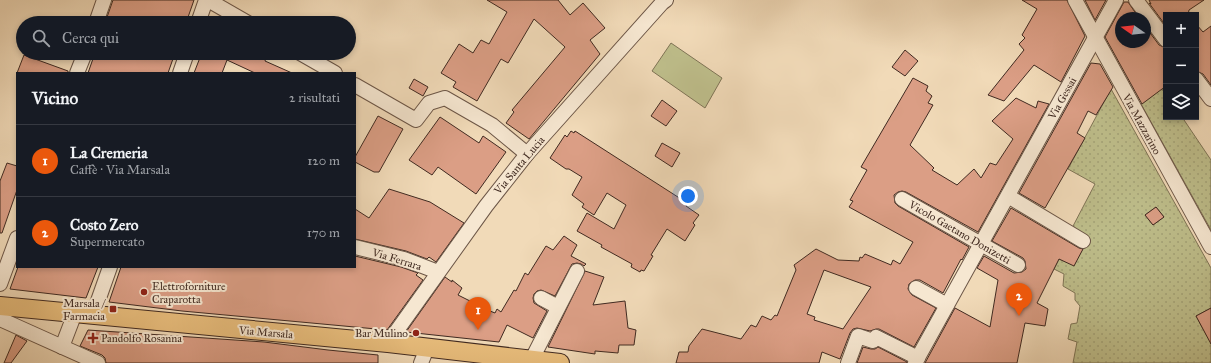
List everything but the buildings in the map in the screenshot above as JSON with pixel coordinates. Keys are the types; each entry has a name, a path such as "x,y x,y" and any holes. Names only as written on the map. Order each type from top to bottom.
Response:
{"main road":[{"name":"Via Marsala","path":"0,306 388,343 424,355 532,360 560,363"}],"street":[{"path":"98,16 104,0"},
{"path":"201,16 207,0 236,16"},
{"name":"Via Santa Lucia","path":"388,343 486,206 527,154 666,0"},
{"name":"Via Mazzarino","path":"1075,0 1211,247"},
{"name":"Via Gessai","path":"916,360 1116,0"},
{"path":"1136,0 1163,36"},
{"path":"78,72 83,60"},
{"path":"180,72 185,60"},
{"path":"312,60 333,72"},
{"path":"1199,83 1211,99"},
{"path":"356,86 416,120 429,103 445,98 492,125 527,154"},
{"path":"1008,196 1083,240"},
{"name":"Vicolo Gaetano Donizetti","path":"902,199 1018,265"},
{"path":"0,284 16,241"},
{"name":"Via Ferrara","path":"356,246 404,259 438,272"},
{"path":"93,315 110,268"},
{"path":"532,360 577,271"},
{"path":"916,288 947,305"},
{"path":"541,298 558,307"},
{"path":"62,347 75,313"},
{"path":"0,319 98,363"},
{"path":"848,363 858,336 873,341 876,337 916,360"}],"green space":[{"path":"671,43 722,78 705,108 652,71"},
{"path":"1160,86 1163,90 1163,120 1184,120 1211,160 1211,230 1141,104 1156,93"},
{"path":"1111,89 1211,268 1211,308 1196,316 1207,336 1211,334 1211,363 1073,363 1077,342 1068,339 1071,324 1077,323 1080,306 1075,300 1075,293 1063,286 1064,274 1054,269 1059,259 1074,265 1089,237 1072,228 1095,184 1068,169","holes":["1156,207 1164,217 1153,225 1145,215"]}],"place":[{"name":"Elettroforniture Craparotta","path":"144,292"},
{"name":"Marsala / Farmacia","path":"113,309"},
{"name":"Costo Zero","path":"1019,316"},
{"name":"La Cremeria","path":"478,330"},
{"name":"Bar Mulino","path":"416,333"},
{"name":"Pandolfo Rosanna","path":"93,338"}]}
